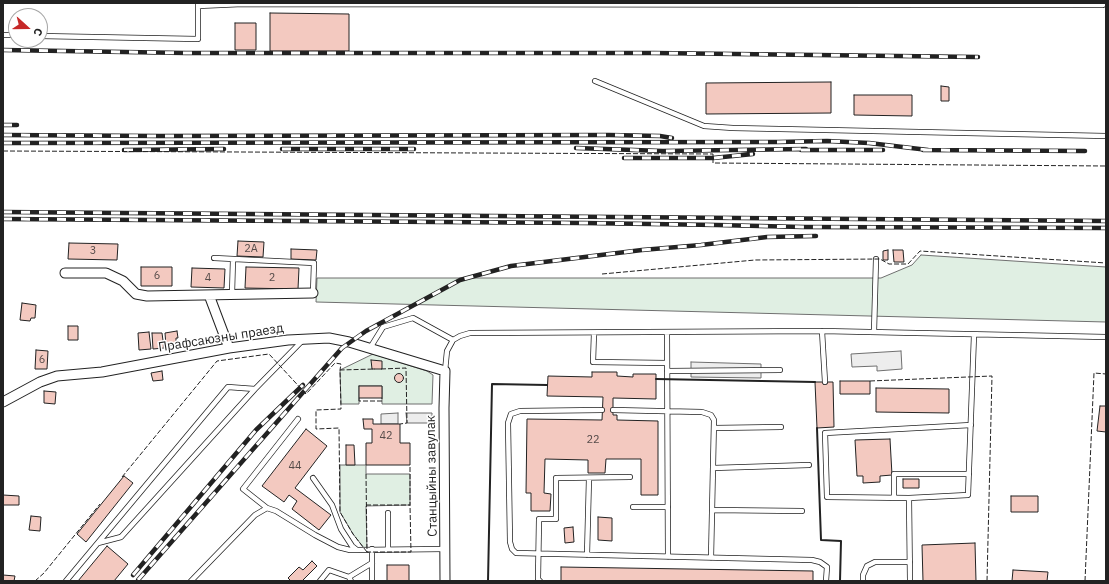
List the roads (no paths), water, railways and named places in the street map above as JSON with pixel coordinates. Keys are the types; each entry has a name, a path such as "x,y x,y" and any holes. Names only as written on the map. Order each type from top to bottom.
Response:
{"street":[{"path":"65,273 106,273 123,281 136,294 147,296 313,293"},
{"path":"210,295 229,348"},
{"name":"Прафсаюзны праезд","path":"3,402 40,382 57,376 102,372 259,343 303,339 329,338 445,371"},
{"name":"Станцыйны завулак","path":"445,371 445,581"}],"lane":[{"path":"48,36 198,39 198,5 1105,4"},
{"path":"595,81 704,126 1106,136"},
{"path":"214,258 314,263 313,293"},
{"path":"232,294 233,259"},
{"path":"874,332 876,259"},
{"path":"370,349 383,327 413,318 453,340"},
{"path":"822,331 825,382"},
{"path":"445,371 447,351 453,340 470,333 822,331 1106,337"},
{"path":"667,332 668,557"},
{"path":"594,333 593,362 667,363"},
{"path":"825,428 827,497 909,498 968,495 974,335"},
{"path":"98,543 121,537 255,389 303,339"},
{"path":"667,371 780,370"},
{"path":"66,581 228,387 255,389"},
{"path":"602,410 520,411 511,414 508,423 510,542 512,549 516,553 812,560 820,562 827,567 826,581"},
{"path":"613,410 667,410 702,412 711,415 714,420 711,558"},
{"path":"298,419 243,489 266,508 276,511 338,547 350,550 445,549"},
{"path":"825,434 971,425"},
{"path":"714,428 781,428"},
{"path":"713,468 809,465"},
{"path":"894,497 894,474 969,474"},
{"path":"540,581 538,579 538,519 556,518 556,478 630,477"},
{"path":"313,478 332,506 341,529 352,546 357,550"},
{"path":"587,555 589,478"},
{"path":"909,498 910,581"},
{"path":"633,508 668,507"},
{"path":"191,581 254,515 266,508"},
{"path":"712,510 802,511"},
{"path":"388,513 388,549"},
{"path":"372,549 372,581"},
{"path":"863,581 863,575 867,566 875,562 910,562"},
{"path":"320,581 329,570 350,579 372,563"}],"railway":[{"path":"3,50 186,53 654,53 978,57"},
{"path":"3,125 17,125"},
{"path":"3,135 609,135 660,136 672,138"},
{"path":"3,143 827,141 869,143 928,150"},
{"path":"576,148 663,151 806,149"},
{"path":"124,150 224,149"},
{"path":"282,149 414,149"},
{"path":"801,150 883,150"},
{"path":"923,150 1085,151"},
{"path":"624,158 713,158 753,154"},
{"path":"3,212 1106,221"},
{"path":"3,219 584,223 803,227 1106,228"},
{"path":"138,580 342,348 366,331 460,280 511,266 767,237 816,236"},
{"path":"133,575 256,430 303,385"}]}
